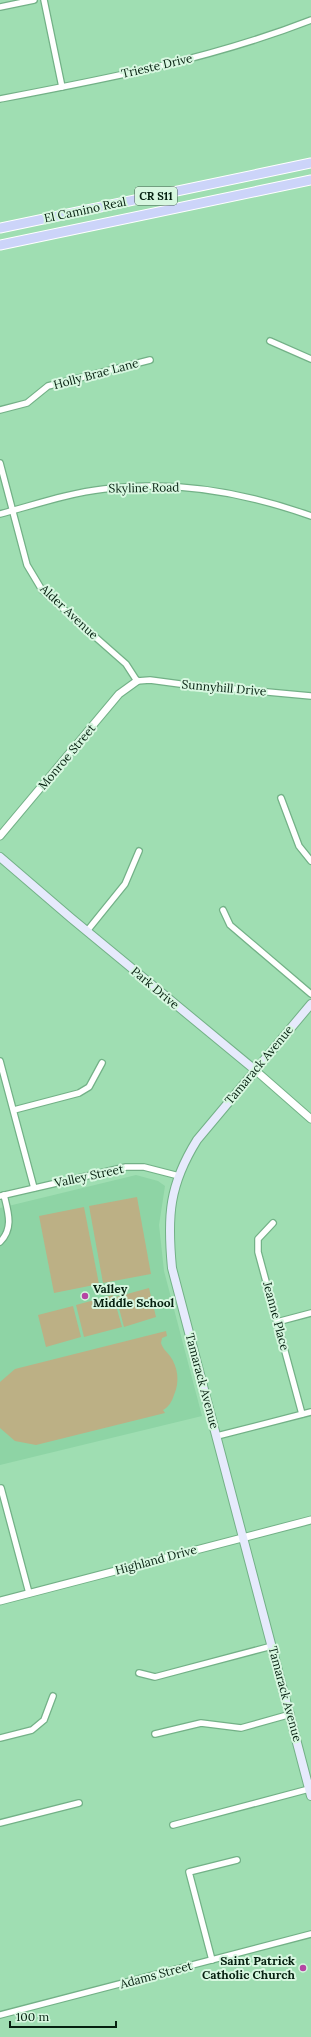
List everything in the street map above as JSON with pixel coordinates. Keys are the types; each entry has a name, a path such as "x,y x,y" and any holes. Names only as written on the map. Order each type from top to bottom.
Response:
{"main road":[{"name":"El Camino Real","path":"0,228 311,162"},
{"name":"El Camino Real","path":"0,245 311,180"},
{"name":"Park Drive","path":"0,857 255,1070"},
{"name":"Tamarack Avenue","path":"310,1792 291,1714 172,1268 169,1215 179,1176 187,1156 197,1140 311,1004"}],"street":[{"path":"0,7 34,0"},
{"path":"44,0 62,87"},
{"name":"Trieste Drive","path":"0,99 170,64 214,52 311,20"},
{"path":"270,341 311,359"},
{"name":"Holly Brae Lane","path":"0,410 27,403 48,386 150,360"},
{"name":"Alder Avenue","path":"0,463 27,565 42,590 126,664 137,681"},
{"name":"Skyline Road","path":"0,514 104,489 163,485 220,491 311,516"},
{"name":"Sunnyhill Drive","path":"137,681 150,680 311,696"},
{"name":"Monroe Street","path":"0,836 119,694 137,681"},
{"path":"281,798 299,846 311,860"},
{"path":"87,931 125,884 139,851"},
{"path":"223,910 230,925 311,994"},
{"path":"0,1061 34,1188"},
{"path":"14,1110 79,1093 89,1087 102,1063"},
{"name":"Park Drive","path":"255,1070 311,1119"},
{"name":"Valley Street","path":"2,1195 126,1167 144,1167 179,1176"},
{"path":"0,1242 8,1232 10,1222 2,1195"},
{"name":"Jeanne Place","path":"273,1223 258,1238 258,1252 302,1414"},
{"path":"277,1322 311,1313"},
{"path":"217,1436 311,1412"},
{"path":"1,1488 29,1593"},
{"name":"Highland Drive","path":"0,1601 311,1520"},
{"path":"138,1673 155,1677 272,1646"},
{"path":"0,1738 32,1730 44,1720 53,1696"},
{"path":"155,1734 201,1723 241,1728 291,1714"},
{"path":"173,1825 310,1792"},
{"path":"0,1824 79,1803"},
{"path":"212,1960 189,1872 237,1860"},
{"name":"Adams Street","path":"0,2015 311,1934"}],"shaded area":[{"name":"Valley Middle School","path":"136,1175 158,1181 165,1186 159,1225 164,1271 202,1416 0,1465 0,1208"},
{"path":"137,1197 151,1274 103,1283 89,1206"},
{"path":"84,1207 99,1284 54,1293 39,1216"},
{"path":"149,1288 156,1317 124,1327 116,1297"},
{"path":"113,1295 122,1327 84,1337 76,1305"},
{"path":"73,1306 81,1337 46,1347 38,1315"},
{"path":"166,1331 167,1336 162,1338 161,1343 175,1365 177,1385 169,1406 163,1410 165,1413 36,1445 15,1441 0,1428 0,1382 15,1369"}],"place":[{"name":"Valley Middle School","path":"85,1296"},
{"name":"Saint Patrick Catholic Church","path":"303,1968"}]}
